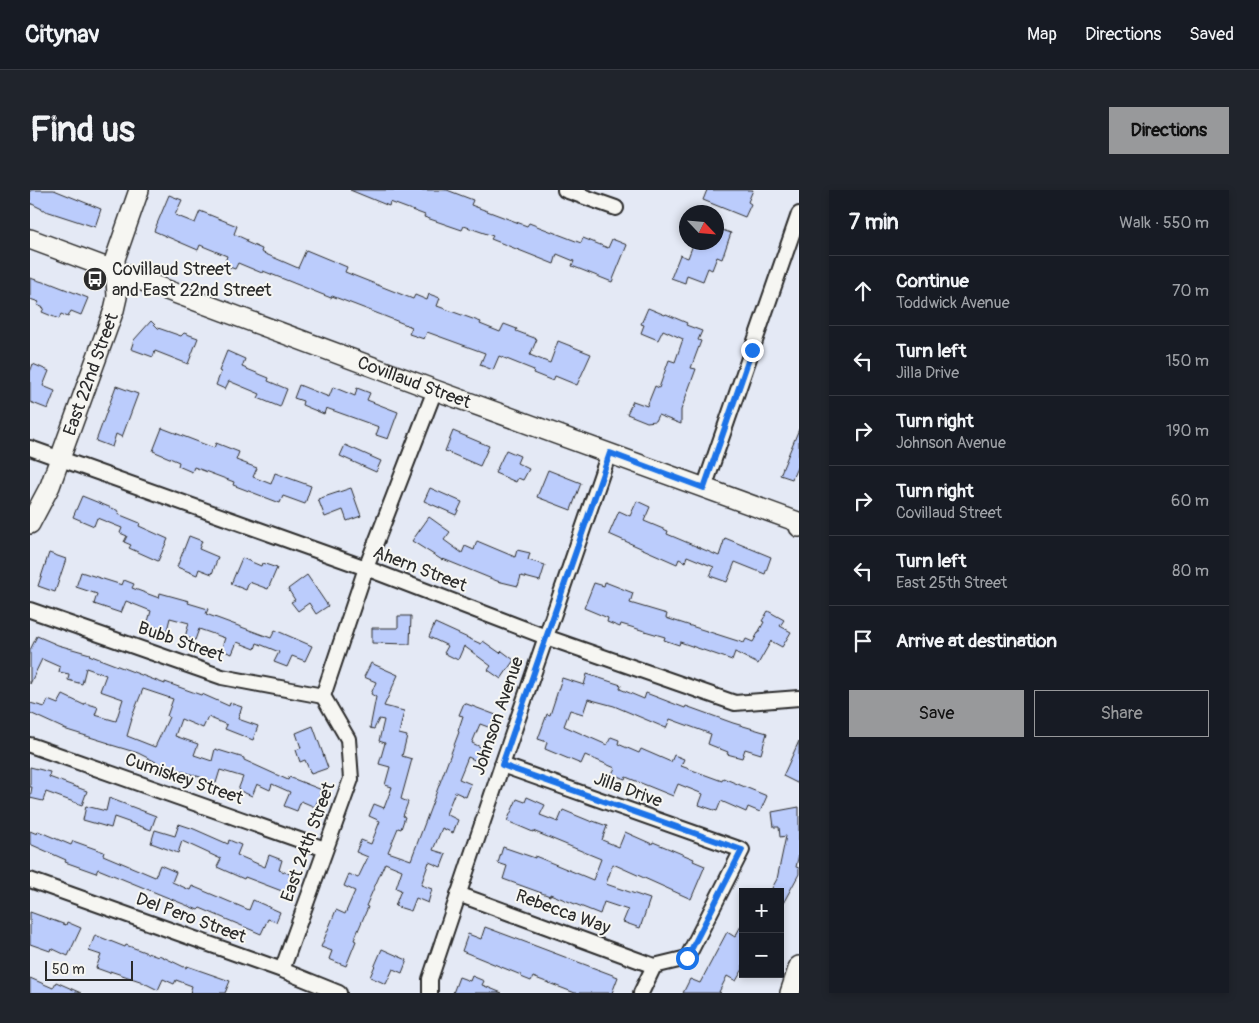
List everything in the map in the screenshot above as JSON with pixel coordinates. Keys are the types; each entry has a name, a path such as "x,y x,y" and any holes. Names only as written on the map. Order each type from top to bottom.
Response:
{"street":[{"name":"East 22nd Street","path":"30,524 44,500 114,310 117,296 114,270 118,248 139,190"},
{"path":"566,190 616,208"},
{"path":"704,488 799,214"},
{"name":"Covillaud Street","path":"30,239 435,390 799,522"},
{"path":"323,696 366,568 435,390"},
{"name":"Ahern Street","path":"30,448 366,568 546,637 735,703 799,698"},
{"name":"Johnson Avenue","path":"430,993 430,979 458,894 610,453"},
{"path":"799,522 799,527"},
{"name":"Bubb Street","path":"30,610 222,677 323,696"},
{"name":"East 24th Street","path":"282,970 351,779 348,739 323,696"},
{"name":"Cumiskey Street","path":"30,745 325,849"},
{"name":"Jilla Drive","path":"502,765 742,850 687,958 654,966"},
{"name":"Del Pero Street","path":"30,880 282,970 339,993"},
{"name":"Rebecca Way","path":"458,894 654,966"},
{"path":"641,993 654,966"},
{"path":"790,993 799,966"}],"building":[{"path":"30,190 54,190 101,209 95,227 46,211 30,203"},
{"path":"350,190 447,190 473,200 471,205 527,226 529,223 581,243 583,238 608,248 612,239 627,245 612,282 572,266 574,261 557,254 554,264 491,239 493,236 464,226 462,230 424,217 425,215 390,202 389,206"},
{"path":"707,190 753,190 748,202 751,204 745,217 724,208 724,205 715,205 703,200"},
{"path":"169,195 182,200 175,215 195,223 200,211 237,226 234,234 262,249 261,252 298,268 306,250 347,267 345,272 413,299 415,295 427,300 429,294 440,298 437,306 481,322 480,324 500,332 504,324 517,329 516,331 537,339 530,355 550,363 558,341 591,354 577,385 555,376 553,381 533,373 534,370 499,356 493,370 480,365 485,353 427,332 424,339 409,334 412,327 263,271 262,273 238,263 235,269 224,265 227,256 200,245 198,250 154,231"},
{"path":"724,231 731,233 722,259 717,257 712,270 708,268 703,281 687,275 685,283 671,278 680,255 688,258 691,250 724,250"},
{"path":"30,278 47,282 88,298 81,315 71,311 68,317 61,314 59,319 42,312 44,308 37,305 39,302 30,299"},
{"path":"648,308 666,314 702,331 698,340 701,341 691,368 696,369 681,410 681,424 658,415 655,421 647,422 627,414 633,401 647,406 655,386 659,388 669,360 675,362 683,339 663,330 658,340 641,333 644,325 641,324"},
{"path":"151,321 158,328 181,336 184,333 198,338 188,364 155,351 153,357 131,349 134,340"},
{"path":"227,351 245,359 242,367 269,378 268,381 287,389 280,407 258,398 260,394 229,381 225,389 216,385"},
{"path":"33,364 49,371 43,386 55,391 48,409 30,402 30,372"},
{"path":"299,385 329,397 333,387 355,396 357,388 370,393 367,400 398,412 388,439 376,435 379,427 326,408 324,414 302,405 303,401 294,398"},
{"path":"116,386 138,394 122,437 116,434 112,447 96,441"},
{"path":"162,428 214,448 216,443 239,452 236,460 257,468 253,477 271,484 275,473 311,486 305,504 283,496 280,503 233,485 234,482 194,467 192,472 178,466 179,462 153,451"},
{"path":"799,429 799,463 792,479 780,475"},
{"path":"453,431 489,446 480,466 445,451"},
{"path":"345,445 381,461 376,472 340,456"},
{"path":"506,450 520,456 517,463 529,469 523,480 518,478 516,482 495,473"},
{"path":"548,470 581,483 571,510 537,497"},
{"path":"351,488 361,516 347,521 343,510 325,517 318,499"},
{"path":"430,488 462,502 456,515 424,501"},
{"path":"82,496 119,511 118,514 140,523 139,526 168,539 158,561 129,548 131,545 124,542 127,536 120,533 122,528 97,518 94,526 73,517"},
{"path":"637,501 650,507 644,521 668,531 667,534 719,556 725,538 771,557 765,574 735,562 727,582 710,576 714,567 687,556 685,562 679,559 677,564 609,534 619,511 630,516"},
{"path":"429,517 450,532 444,540 462,553 465,546 474,550 477,541 515,557 517,550 530,553 528,560 545,565 540,581 521,576 518,586 497,581 442,560 412,541"},
{"path":"189,536 202,541 199,549 218,557 212,574 199,569 197,575 177,567"},
{"path":"49,553 66,559 55,592 38,586"},
{"path":"242,558 261,566 262,563 277,568 268,589 249,582 246,590 231,584"},
{"path":"81,572 122,585 124,580 134,584 132,588 159,598 160,593 189,601 188,603 208,609 206,614 271,638 275,630 312,646 305,661 292,656 287,667 274,662 279,652 257,643 255,649 237,642 232,654 221,650 225,638 199,629 195,640 185,637 189,623 170,618 167,630 147,625 151,611 126,601 121,613 94,604 97,594 76,587"},
{"path":"307,575 328,606 316,614 309,603 298,611 291,602 295,600 288,589"},
{"path":"605,582 633,593 630,603 667,614 666,618 744,643 746,639 753,642 768,611 784,620 780,626 791,632 782,647 771,641 758,664 735,652 732,660 680,642 679,645 664,640 665,637 621,624 620,627 607,622 608,618 584,608 594,583 604,586"},
{"path":"398,616 411,616 410,644 372,643 372,628 398,628"},
{"path":"435,623 481,644 483,641 514,660 501,679 488,670 491,666 464,646 458,660 444,653 448,646 429,637"},
{"path":"37,636 58,645 90,654 165,684 165,682 202,694 229,706 230,703 242,707 238,719 258,726 253,740 225,729 227,725 208,717 203,728 181,719 175,736 198,744 194,755 212,761 215,749 244,758 244,760 288,780 289,777 322,790 315,807 301,801 297,811 284,806 290,792 272,784 270,790 257,784 252,796 238,790 243,777 220,770 216,783 206,780 160,764 138,753 67,730 30,713 30,703 45,707 48,700 58,704 63,695 84,705 85,703 98,707 95,715 116,721 123,699 100,691 106,675 86,668 82,684 68,680 69,674 59,672 60,667 42,659 30,684 30,650","holes":["143,689 173,699 167,716 169,717 155,747 127,736 131,719"]},
{"path":"371,663 398,675 384,706 404,711 399,734 407,736 402,756 412,759 401,799 408,802 403,816 405,817 401,829 398,828 388,852 411,860 459,732 463,716 459,715 464,703 496,715 491,728 480,724 472,743 485,749 479,762 468,757 459,779 471,784 466,797 455,792 446,814 458,820 453,833 442,828 433,850 446,854 441,867 429,862 421,885 432,889 428,903 416,898 411,911 395,906 401,890 396,888 402,870 385,863 366,906 368,907 354,940 356,941 346,966 329,959 332,951 321,947 336,910 345,914 355,891 344,886 349,874 358,878 368,857 356,852 361,840 371,844 380,821 369,816 374,804 384,808 392,787 385,785 390,767 379,764 385,743 379,741 384,720 379,719 374,729 370,728 376,697 371,694 376,682 364,677"},
{"path":"587,674 621,685 620,689 644,699 646,693 685,708 686,706 767,733 761,754 745,749 742,758 727,754 728,752 708,744 711,734 670,719 666,728 614,706 588,699 583,714 570,710 564,726 607,745 611,737 619,740 618,744 639,753 641,749 671,762 674,755 684,759 681,766 722,781 723,778 767,796 760,812 748,807 746,812 721,801 717,811 699,805 703,794 678,784 673,796 626,777 625,779 612,774 615,768 585,755 581,764 545,749 547,742 538,739 547,714 550,715 562,678 584,685"},
{"path":"313,726 328,768 311,774 305,760 300,762 296,750 301,748 296,733"},
{"path":"799,741 799,784 783,776"},
{"path":"30,767 50,772 49,777 87,791 82,805 46,792 43,801 30,798 32,787 30,787"},
{"path":"527,797 545,805 540,815 558,822 563,810 607,826 602,840 619,847 625,832 694,859 693,861 705,866 691,899 613,864 606,884 650,899 640,928 623,922 628,910 604,902 600,914 550,894 550,896 503,879 507,866 498,863 503,847 535,858 535,856 593,880 601,859 507,821 517,799 525,802"},
{"path":"109,798 156,816 151,830 114,817 111,828 83,820 86,806 106,811"},
{"path":"799,807 799,854 796,867 799,868 799,874 784,902 784,888 772,888 777,879 786,836 780,837 779,827 774,827 772,812"},
{"path":"179,824 228,844 229,840 241,845 237,855 265,867 269,855 282,860 279,870 293,875 287,893 245,877 244,879 217,867 221,859 182,841 178,853 151,843 155,830 175,836"},
{"path":"30,831 37,834 38,831 71,845 73,841 104,852 103,855 155,877 160,865 176,872 172,882 190,890 192,886 249,910 253,900 280,912 276,922 268,919 261,934 200,908 198,910 98,869 96,873 65,862 66,860 30,844"},
{"path":"30,912 66,925 67,922 81,928 68,956 51,948 50,951 30,944"},
{"path":"485,927 618,977 612,993 575,993 533,977 531,981 521,977 521,975 462,951 468,934 481,939"},
{"path":"739,930 739,976 736,981 727,976 719,992 721,993 683,993 690,979 700,983 727,932 735,937"},
{"path":"95,935 125,947 126,945 158,957 159,955 186,968 187,966 230,981 225,993 190,993 192,986 176,980 174,984 163,979 158,990 140,981 96,968 101,955 89,951"},
{"path":"382,949 407,960 402,973 393,969 386,984 370,977"},
{"path":"472,976 484,981 482,985 502,993 453,993 459,977 470,981"},
{"path":"30,978 53,988 56,982 81,993 30,993"}],"place":[{"name":"Covillaud Street and East 22nd Street","path":"95,279"}],"route":[{"path":"687,958 742,850 502,765 610,453 704,488 752,350"}]}
